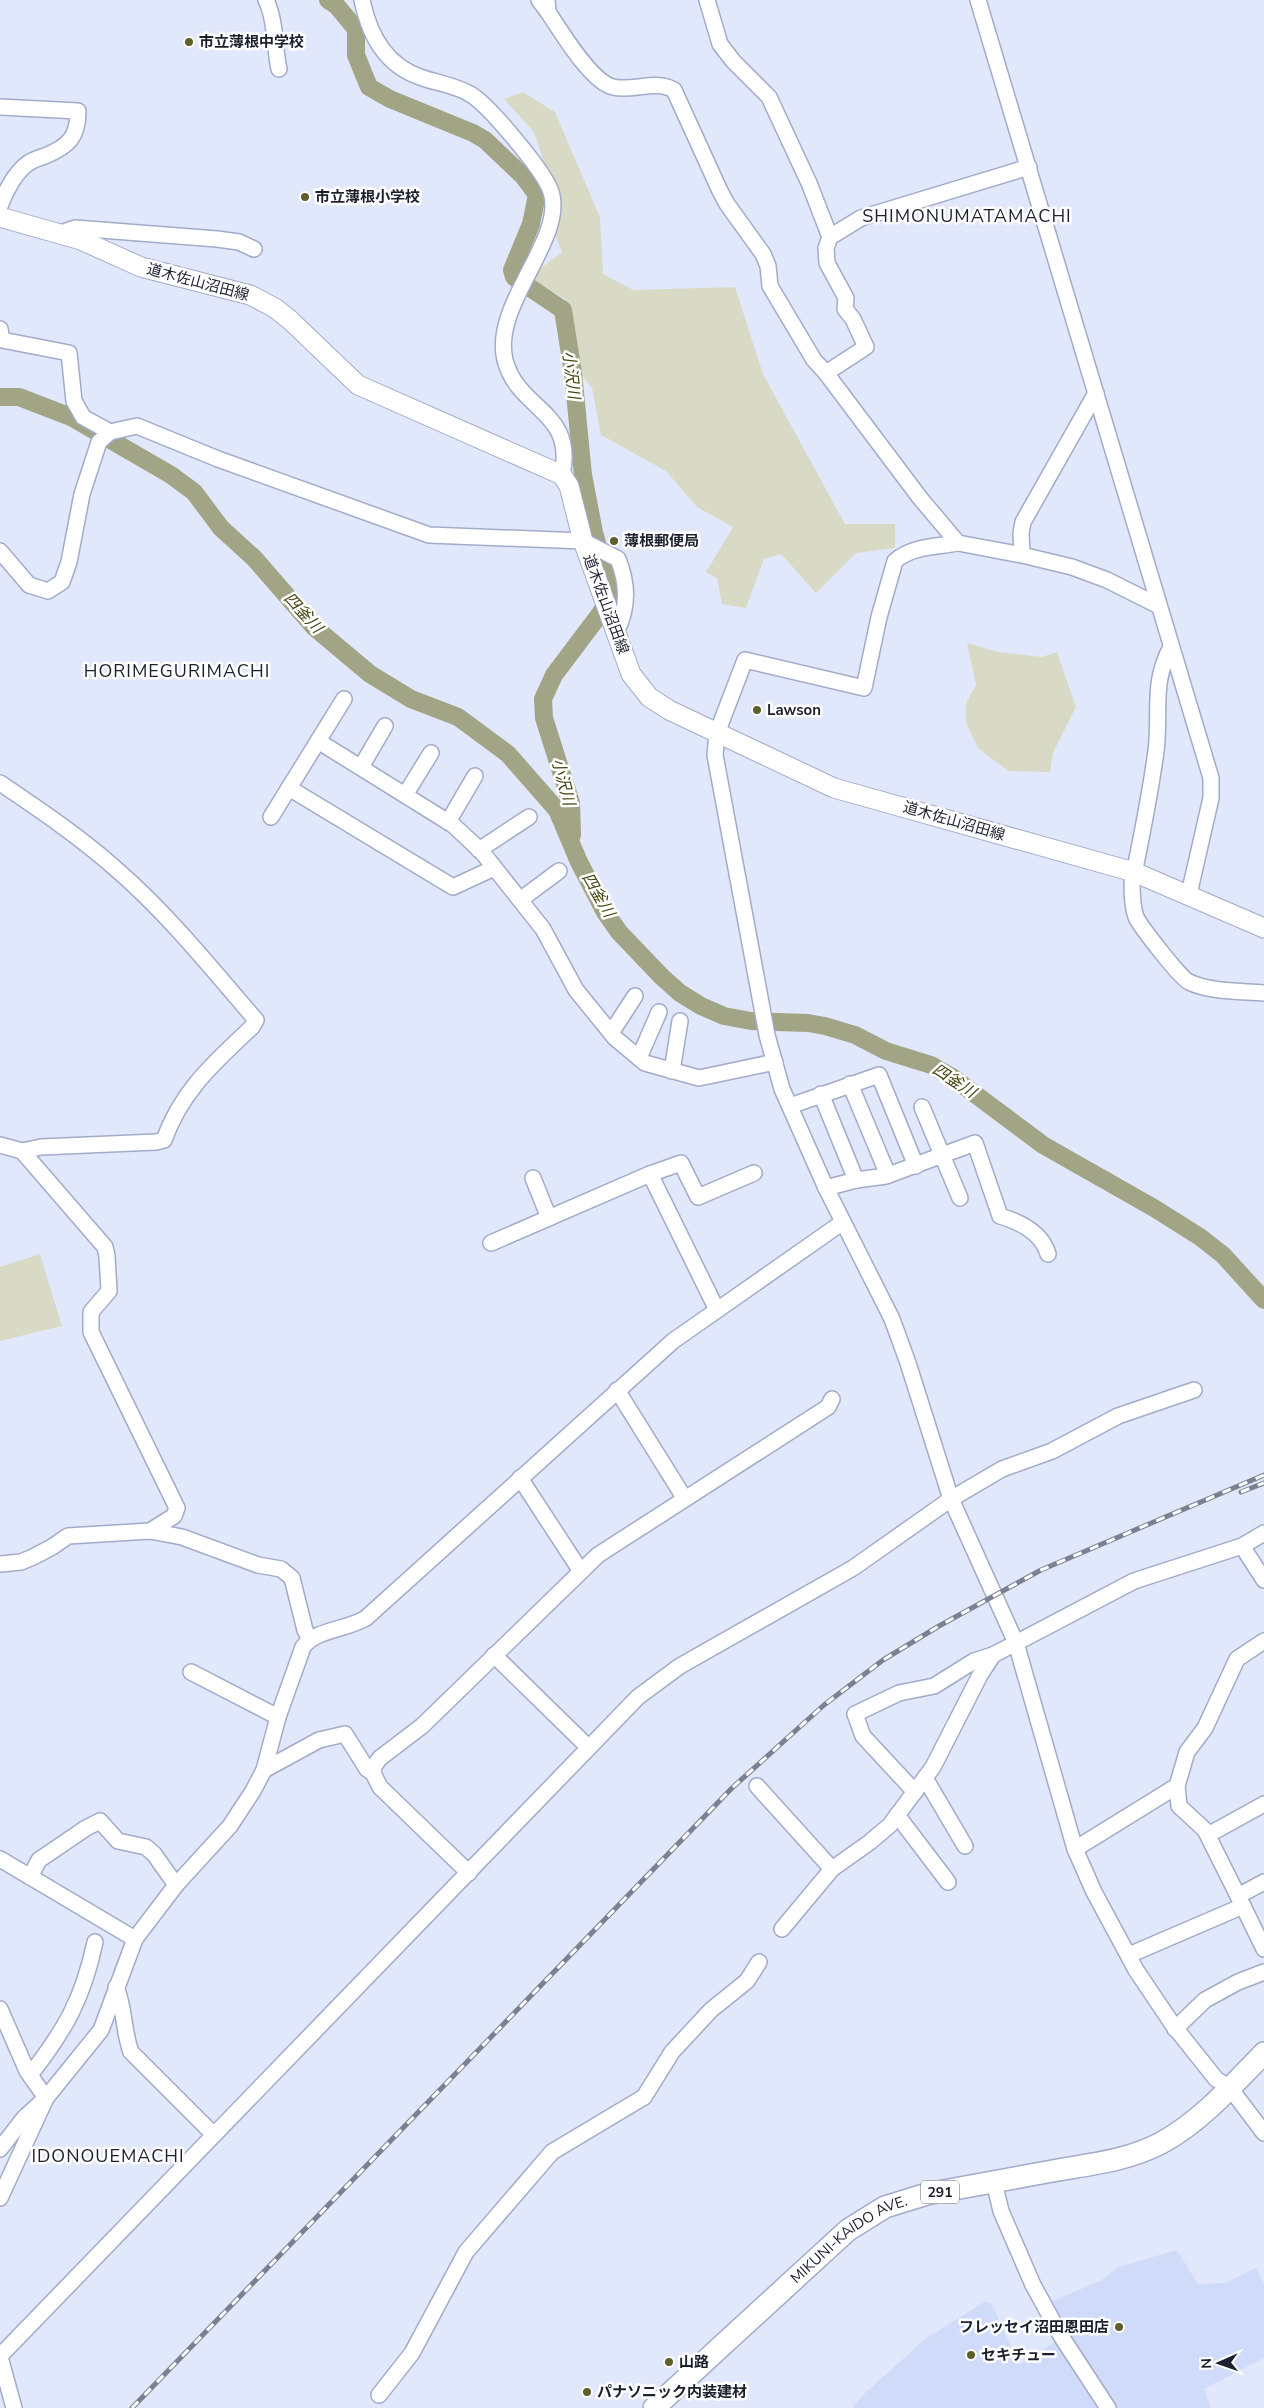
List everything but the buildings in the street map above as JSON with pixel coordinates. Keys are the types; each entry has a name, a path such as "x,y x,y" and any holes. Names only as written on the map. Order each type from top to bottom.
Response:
{"highway":[{"name":"MIKUNI-KAIDO AVE.","path":"654,2408 835,2242 872,2214 906,2200 1118,2159 1147,2149 1189,2124 1230,2088 1264,2053"}],"main road":[{"name":"道木佐山沼田線","path":"0,217 61,234 141,267 250,294 275,308 290,320 358,385 562,475 568,486 585,543 631,674 649,697 669,710 834,788 1134,872 1189,894 1264,928"}],"street":[{"path":"266,0 271,11 273,38 279,69"},
{"path":"362,0 371,32 378,46 390,59 402,69 419,77 463,90 472,95 504,126 550,190 552,214 546,232 506,321 504,349 507,365 514,381 558,429 566,460 562,475"},
{"path":"707,0 720,44 733,61 769,97 809,183 830,237"},
{"path":"978,0 1211,778 1211,798 1189,894"},
{"path":"544,4 582,62 607,85 618,88 662,85 674,90 727,204 763,254 768,266 770,286 814,360 826,373 920,498 958,543"},
{"path":"0,107 78,111 78,124 76,133 65,146 28,162 22,168 0,206"},
{"path":"826,373 866,347 853,319 844,309 846,298 827,263 826,248 830,237 861,218 1029,167"},
{"path":"61,234 75,228 104,230 239,242 254,249"},
{"path":"0,329 2,340 69,353 74,401 83,417 110,432"},
{"path":"1022,555 1021,533 1026,518 1096,392"},
{"path":"0,551 29,585 48,591 62,582 69,562 82,494 100,442 110,432 137,426 218,459 430,534 585,543 618,559 625,576 626,599 623,620 616,632"},
{"path":"1160,606 1086,572 1022,555 958,543 921,548 902,555 895,561 879,617 864,688 745,660 717,732 715,755 767,1035 782,1090 826,1188 892,1319 951,1499 1016,1643 1075,1849 1094,1892 1129,1955 1175,2029 1216,2079 1230,2088 1264,2133"},
{"path":"1171,647 1162,664 1158,680 1156,749 1134,872 1132,900 1136,917 1186,981 1199,986 1264,993"},
{"path":"271,817 344,699"},
{"path":"361,767 386,726"},
{"path":"318,741 448,822 479,850 543,929 576,990 611,1033 645,1063 699,1078 775,1062"},
{"path":"405,795 431,752"},
{"path":"448,822 475,776"},
{"path":"0,783 63,825 116,869 196,949 256,1020 252,1027 196,1081 172,1118 164,1140 156,1142 41,1147 22,1151 0,1145"},
{"path":"289,788 453,887 494,868"},
{"path":"479,850 529,817"},
{"path":"520,900 559,872"},
{"path":"611,1033 635,996"},
{"path":"639,1058 659,1012"},
{"path":"672,1071 680,1022"},
{"path":"790,1106 879,1075 916,1166"},
{"path":"850,1084 888,1175"},
{"path":"821,1094 856,1180"},
{"path":"922,1108 960,1198"},
{"path":"826,1188 856,1180 888,1175 975,1143 1000,1216 1022,1223 1046,1245 1048,1254"},
{"path":"22,1151 97,1236 107,1252 108,1290 91,1312 90,1327 92,1336 177,1508 174,1516 150,1531"},
{"path":"492,1243 650,1174 681,1163 698,1197 754,1173"},
{"path":"650,1174 717,1310"},
{"path":"533,1178 549,1218"},
{"path":"0,2149 24,2118 46,2098 101,2030 135,1939 176,1885 230,1826 264,1770 278,1716 303,1647 309,1638 355,1625 366,1618 673,1341 843,1222"},
{"path":"617,1390 684,1499"},
{"path":"14,2408 0,2356 638,1697 680,1666 853,1568 951,1499 1002,1469 1052,1452 1118,1416 1194,1390"},
{"path":"373,1773 374,1766 380,1758 422,1726 580,1570 612,1545 828,1407 832,1399"},
{"path":"520,1478 580,1570"},
{"path":"0,1564 21,1562 52,1548 68,1536 150,1531 182,1537 258,1565 287,1572 292,1578 305,1630 309,1638"},
{"path":"914,1792 863,1736 855,1714 899,1693 934,1686 974,1661 993,1655 1134,1581 1242,1546 1264,1533"},
{"path":"1242,1546 1264,1580"},
{"path":"1264,1641 1237,1659 1205,1728 1187,1752 1177,1786 1179,1806 1208,1835 1264,1949"},
{"path":"494,1655 588,1747"},
{"path":"782,1929 832,1869 890,1825 938,1759 980,1674 993,1655"},
{"path":"191,1672 278,1716"},
{"path":"264,1770 319,1740 345,1734 366,1769 373,1773 380,1787 469,1873"},
{"path":"925,1778 965,1846"},
{"path":"757,1786 832,1869"},
{"path":"1075,1849 1177,1786"},
{"path":"1208,1835 1264,1804"},
{"path":"897,1815 948,1882"},
{"path":"30,1877 39,1860 86,1828 100,1821 118,1841 146,1847 154,1854 176,1885"},
{"path":"0,1859 135,1939"},
{"path":"1129,1955 1241,1901 1264,1882"},
{"path":"30,2075 60,2037 75,2009 94,1942"},
{"path":"379,2395 412,2353 466,2252 552,2152 644,2097 672,2052 711,2010 747,1981 759,1962"},
{"path":"1175,2029 1205,2000 1238,1982 1264,1972"},
{"path":"116,1987 122,2000 124,2036 130,2052 214,2135"},
{"path":"0,2009 30,2075 46,2098"},
{"path":"0,2198 46,2098"},
{"path":"994,2182 1001,2211 1033,2285 1061,2336 1108,2408"}],"shaded area":[{"path":"1177,2250 1198,2284 1225,2283 1256,2268 1264,2284 1264,2358 1204,2389 1211,2408 1116,2408 1048,2303 1100,2281 1118,2267"},
{"name":"セキチュー","path":"986,2301 992,2304 1019,2365 1058,2340 1100,2408 852,2408 864,2394 925,2339"}],"green space":[{"path":"523,92 555,112 600,217 603,274 633,290 735,287 763,374 845,524 895,524 895,548 856,553 816,593 781,554 764,559 746,608 722,604 717,578 706,572 733,527 697,507 666,471 601,435 592,388 570,360 565,299 529,277 562,252 551,225 550,181 534,132 504,99"},
{"path":"967,643 998,652 1042,657 1057,652 1076,707 1053,753 1050,772 1008,771 978,748 966,723 966,703 976,685"},
{"path":"40,1254 62,1326 0,1341 0,1267"}],"waterway":[{"name":"小沢川","path":"328,0 336,5 356,29 356,55 369,87 390,99 473,133 485,140 523,176 537,195 531,224 512,270 514,277 563,310 573,373 583,475 594,532 611,595 600,614 554,675 543,699 544,718 571,803 572,835"},
{"name":"四釜川","path":"0,397 19,397 71,417 171,475 194,492 221,528 254,558 314,627 370,674 411,699 458,717 508,754 557,810 579,862 605,912 619,932 680,993 701,1006 724,1016 751,1021 808,1023 825,1026 855,1035 886,1051 931,1065 952,1077 1043,1145 1154,1208 1200,1237 1223,1255 1264,1300"}],"railway":[{"path":"132,2408 732,1788 824,1705 883,1660 939,1626 1041,1570 1264,1475"},
{"path":"1241,1492 1264,1483"}],"place":[{"name":"市立薄根中学校","path":"189,42"},
{"name":"市立薄根小学校","path":"305,197"},
{"name":"薄根郵便局","path":"614,541"},
{"name":"Lawson","path":"757,710"},
{"name":"フレッセイ沼田恩田店","path":"1119,2327"},
{"name":"セキチュー","path":"971,2355"},
{"name":"山路","path":"669,2362"},
{"name":"パナソニック内装建材","path":"587,2392"}],"district":[{"name":"SHIMONUMATAMACHI","path":"967,216"},
{"name":"HORIMEGURIMACHI","path":"177,671"},
{"name":"IDONOUEMACHI","path":"108,2156"}]}
